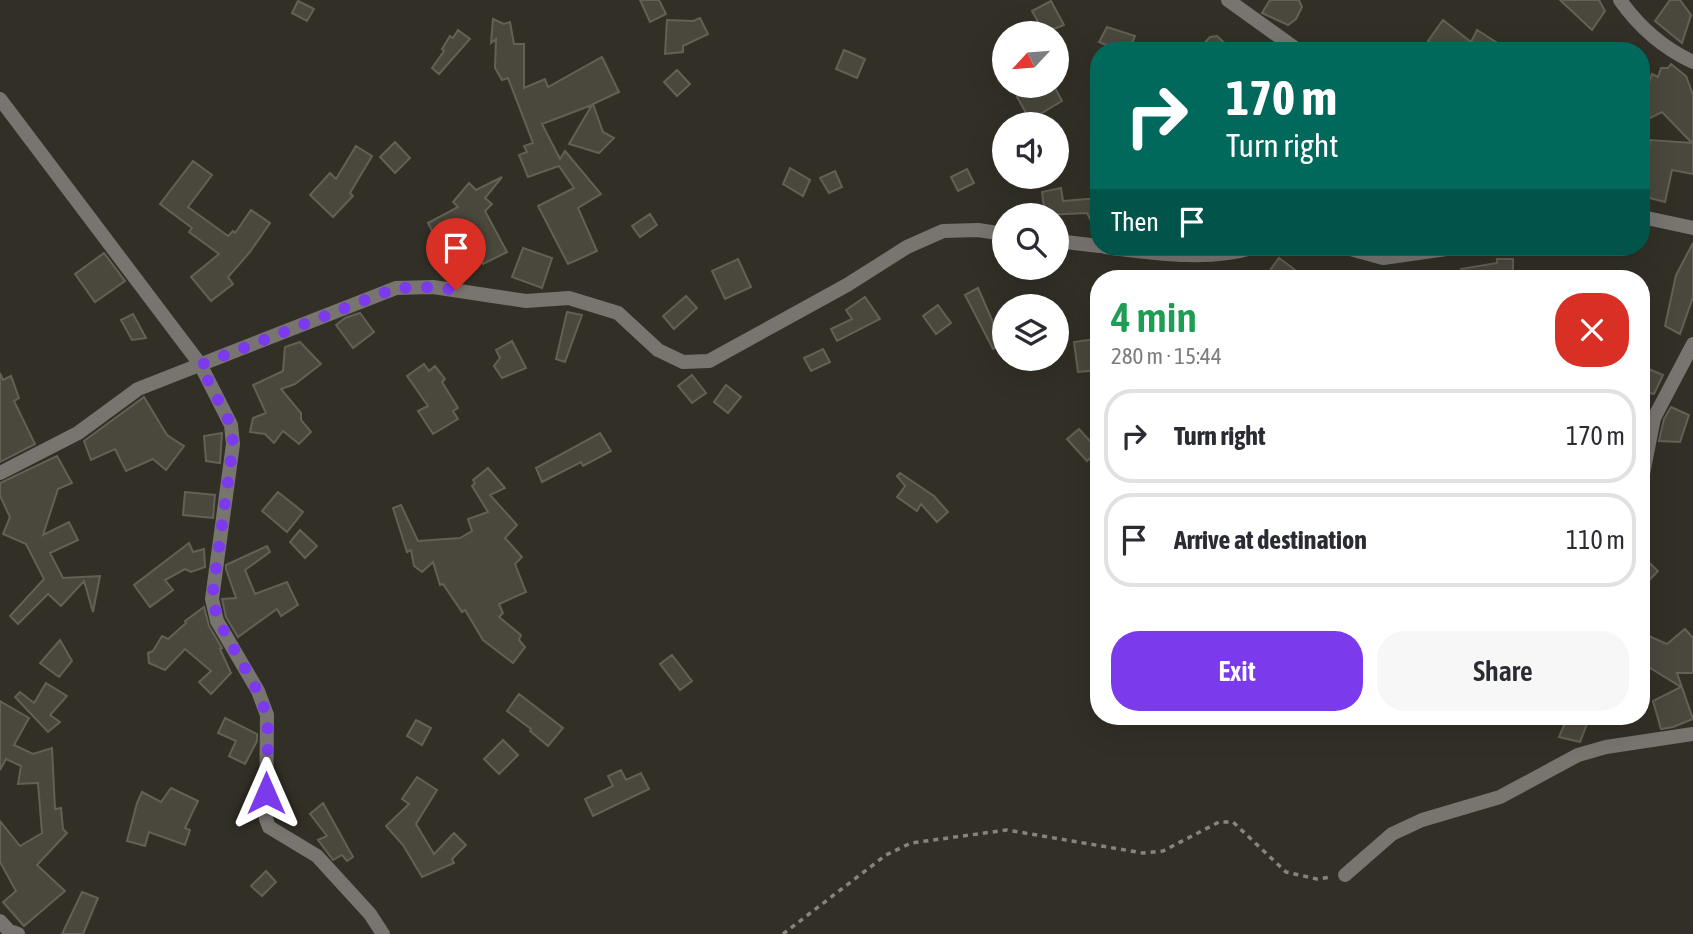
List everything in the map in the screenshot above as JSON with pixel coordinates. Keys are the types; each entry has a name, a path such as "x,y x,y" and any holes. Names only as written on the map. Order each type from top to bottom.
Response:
{"street":[{"path":"1228,0 1286,42"},
{"path":"1620,0 1650,35 1693,62"},
{"path":"0,99 200,365 231,425 233,444 212,598 217,621 258,691 267,715 266,819 269,827 317,856 370,914 383,934"},
{"path":"1650,219 1693,228"},
{"path":"0,473 78,433 138,389 396,288 433,287 526,301 569,298 618,313 658,349 683,362 709,361 846,285 907,247 943,231 992,232"},
{"path":"1069,242 1090,245"},
{"path":"1375,256 1396,256"},
{"path":"1650,438 1654,418 1693,344"},
{"path":"1345,875 1392,834 1422,820 1500,797 1578,755 1606,747 1693,734"}],"path":[{"path":"783,934 886,855 911,843 1007,830 1143,853 1163,851 1219,822 1233,822 1286,872 1317,879 1345,875"}],"building":[{"path":"640,0 659,0 666,14 650,22"},
{"path":"1270,0 1299,0 1302,7 1296,19 1288,25 1262,13"},
{"path":"1560,0 1599,0 1605,11 1592,30"},
{"path":"1670,0 1680,0 1691,15 1682,43 1655,21"},
{"path":"298,1 314,9 307,21 292,13"},
{"path":"1051,1 1062,21 1037,21 1032,11"},
{"path":"700,18 708,34 683,46 683,52 665,54 667,20 693,21"},
{"path":"493,19 504,24 510,22 514,44 524,44 524,88 545,79 548,87 602,57 619,92 593,104 603,132 614,138 599,153 569,144 592,105 542,124 560,159 565,151 601,194 578,208 597,251 568,264 538,206 574,188 559,166 528,177 519,155 527,152 524,146 533,143 508,78 502,80 495,68 496,39 491,43"},
{"path":"1443,20 1471,42 1430,42"},
{"path":"1107,27 1135,36 1133,42 1099,42"},
{"path":"458,30 470,39 439,74 432,68 444,51 442,49 450,36 453,38"},
{"path":"1477,30 1496,42 1471,42"},
{"path":"1217,36 1223,42 1205,42 1210,37"},
{"path":"844,50 865,59 857,78 836,69"},
{"path":"1671,64 1686,76 1693,95 1693,174 1672,170 1665,202 1650,198 1650,140 1692,143 1662,112 1650,118 1652,74 1658,77 1661,68 1668,68"},
{"path":"677,70 690,84 677,96 664,82"},
{"path":"1018,98 1060,98 1062,101 1043,112 1025,112"},
{"path":"395,142 410,158 395,173 380,157"},
{"path":"356,146 372,156 350,193 353,196 333,217 310,195 330,173 336,179"},
{"path":"193,161 212,175 188,207 228,236 233,231 235,233 251,210 270,223 228,277 233,284 211,301 191,277 219,254 189,232 192,228 160,204"},
{"path":"790,168 810,180 803,196 783,184"},
{"path":"967,169 974,183 958,191 951,177"},
{"path":"835,171 842,187 829,193 820,178"},
{"path":"502,177 485,198 492,204 485,211 507,252 483,264 463,227 443,237 441,234 435,237 428,223 458,207 453,202 469,183 476,190"},
{"path":"1056,189 1061,189 1063,201 1090,199 1090,219 1087,213 1069,214 1069,203 1043,203 1042,192"},
{"path":"650,214 657,225 640,237 632,226"},
{"path":"1693,243 1693,297 1680,334 1665,326 1676,275"},
{"path":"523,248 552,258 542,288 512,277"},
{"path":"104,253 125,281 95,302 75,274"},
{"path":"1279,258 1295,270 1270,270"},
{"path":"738,259 751,287 725,299 712,271"},
{"path":"1497,259 1513,259 1513,270 1461,270 1461,269 1497,263"},
{"path":"978,288 992,320 992,347 965,295"},
{"path":"686,296 697,308 674,329 663,316"},
{"path":"865,297 880,319 837,341 831,329 852,319 846,310"},
{"path":"938,305 951,323 936,334 923,316"},
{"path":"567,312 582,315 565,362 556,359"},
{"path":"360,313 374,332 353,348 336,325 345,318"},
{"path":"133,314 146,338 132,340 121,320"},
{"path":"1090,340 1090,371 1078,372 1074,342"},
{"path":"512,341 526,368 502,378 494,366 500,358 496,350"},
{"path":"300,342 321,364 295,384 281,389 301,413 301,420 311,432 299,444 283,431 274,443 265,434 250,432 253,418 266,413 253,385 283,371 285,347"},
{"path":"823,349 830,362 811,371 804,358"},
{"path":"424,364 429,371 435,366 445,379 442,382 458,408 453,411 458,419 433,434 418,411 428,406 407,376"},
{"path":"1650,369 1663,375 1654,394 1650,393"},
{"path":"0,373 3,380 11,376 19,398 14,401 35,444 0,462"},
{"path":"692,375 706,393 692,403 678,386"},
{"path":"726,385 741,397 728,413 714,402"},
{"path":"144,397 167,435 184,446 166,470 153,459 126,471 115,449 91,460 84,441"},
{"path":"1671,407 1689,415 1680,442 1659,441 1664,419"},
{"path":"1079,429 1090,441 1090,458 1087,461 1067,439"},
{"path":"222,433 220,463 206,461 204,436"},
{"path":"600,433 611,451 583,466 581,462 542,482 536,468"},
{"path":"57,456 72,483 58,489 43,535 69,522 78,540 50,553 63,578 100,576 93,612 84,581 61,606 48,594 18,624 10,616 44,579 26,544 3,534 10,517 0,496 0,483"},
{"path":"488,468 505,488 490,495 517,525 505,538 522,557 515,564 526,592 499,604 503,613 499,617 521,635 519,640 525,647 513,663 483,640 465,610 462,612 443,584 440,585 433,562 422,572 414,566 411,550 407,552 393,508 401,505 418,541 460,538 472,531 468,519 488,512 472,486 475,483 473,480"},
{"path":"900,473 934,496 948,512 937,522 921,504 917,511 897,497 905,486 897,476"},
{"path":"185,492 215,495 213,518 183,515"},
{"path":"278,492 303,512 287,532 262,511"},
{"path":"300,530 317,546 305,558 290,542"},
{"path":"189,543 193,552 204,549 205,567 191,572 185,569 165,580 173,590 150,607 134,585"},
{"path":"267,546 270,552 245,570 255,594 287,582 298,605 281,616 277,609 238,637 226,617 222,599 236,598 226,565"},
{"path":"1650,564 1658,571 1650,580"},
{"path":"204,607 209,626 222,648 220,649 231,673 211,694 199,682 211,671 185,649 165,670 149,663 148,653 153,651 162,636 168,639 186,623 185,621"},
{"path":"1685,629 1693,638 1693,673 1677,673 1693,719 1661,729 1653,701 1681,687 1650,668 1650,637 1667,644"},
{"path":"60,640 72,661 59,677 40,663"},
{"path":"672,655 692,681 680,690 660,664"},
{"path":"46,683 67,696 50,715 60,722 48,732 15,697 20,692 34,703"},
{"path":"519,694 563,728 548,746 507,711"},
{"path":"0,701 29,718 14,745 33,754 52,748 55,809 61,808 63,829 67,833 37,865 65,891 24,926 3,902 16,891 0,862 0,821 20,846 42,833 38,783 18,784 21,766 6,759 0,770"},
{"path":"225,718 257,734 257,741 245,764 229,756 236,741 218,733"},
{"path":"416,720 431,728 422,745 407,736"},
{"path":"1564,725 1587,725 1580,742 1559,737"},
{"path":"503,740 518,755 499,774 484,759"},
{"path":"621,770 626,780 641,773 649,789 593,816 585,799 613,786 608,776"},
{"path":"417,777 437,790 416,824 434,854 454,833 466,845 452,859 454,863 422,877 403,845 386,826 409,804 402,799"},
{"path":"171,788 198,801 185,828 190,830 185,845 149,832 145,846 127,841 142,792 161,802"},
{"path":"323,803 353,857 347,861 342,855 333,860 318,840 327,836 310,814"},
{"path":"266,871 276,882 262,896 251,886"},
{"path":"82,892 98,898 83,934 62,934"}],"route":[{"path":"266,793 267,715 258,691 217,621 212,598 233,444 231,425 200,365 396,288 433,287 456,290"}]}
